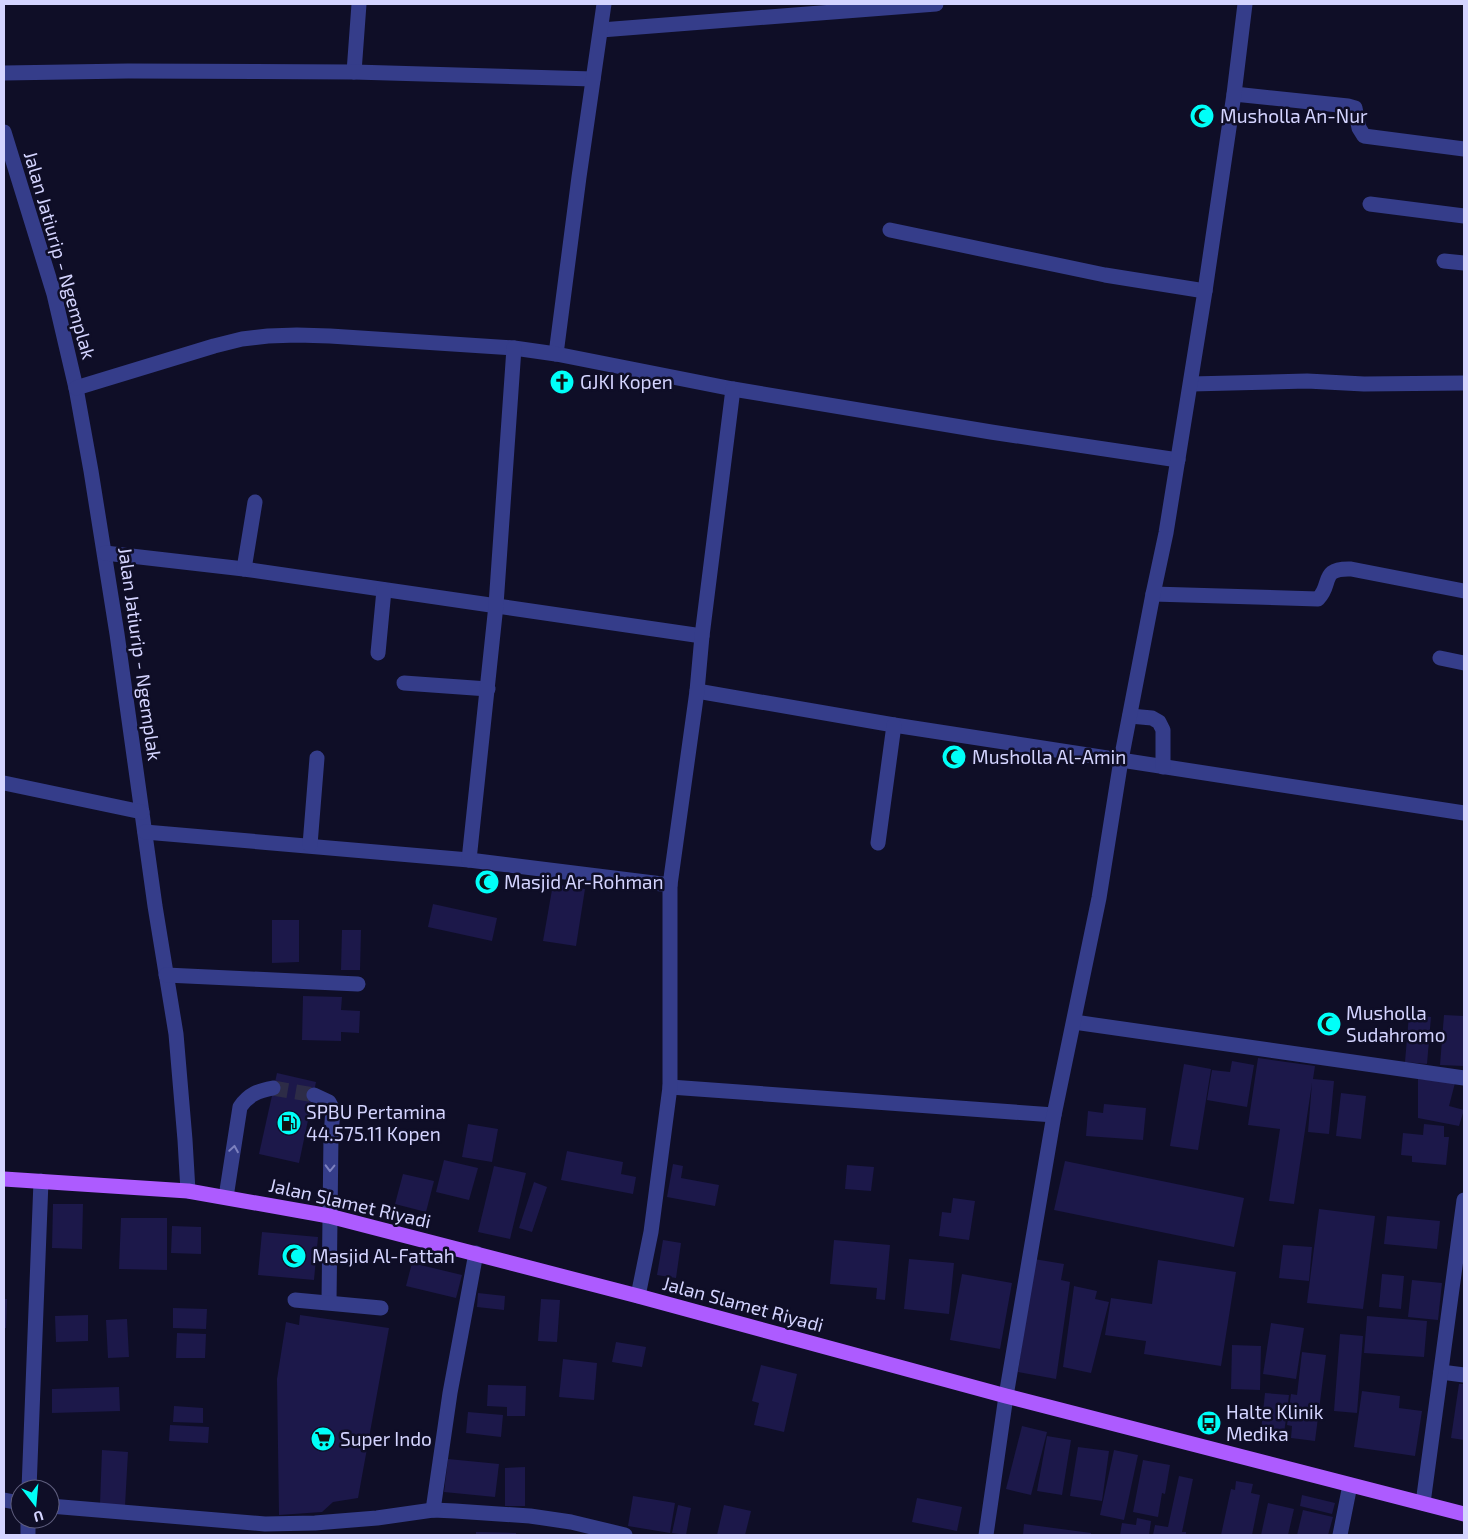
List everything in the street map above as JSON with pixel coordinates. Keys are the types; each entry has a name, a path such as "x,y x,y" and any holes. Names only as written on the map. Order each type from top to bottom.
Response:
{"main road":[{"name":"Jalan Slamet Riyadi","path":"4,1179 188,1191 329,1216 638,1296 1006,1396 1464,1514"}],"street":[{"path":"354,72 360,4"},
{"path":"556,354 604,4"},
{"path":"601,30 936,4"},
{"path":"986,1535 1006,1396 1054,1115 1099,898 1121,760 1166,534 1205,291 1234,94 1245,4"},
{"path":"4,72 354,72 593,79"},
{"path":"1234,94 1348,106 1355,108 1359,128 1364,136 1464,149"},
{"name":"Jalan Jatiurip - Ngemplak","path":"4,132 9,169 54,294 76,388 105,553 176,1034 188,1191"},
{"path":"1370,204 1464,216"},
{"path":"890,230 1105,275 1205,291"},
{"path":"1444,261 1464,263"},
{"path":"76,388 214,346 268,336 297,334 514,348 556,354 733,389 991,432 1178,460"},
{"path":"469,860 496,605 514,348"},
{"path":"1191,384 1308,381 1364,384 1464,383"},
{"path":"638,1296 651,1232 670,1086 670,885 697,690 733,389"},
{"path":"244,569 255,502"},
{"path":"105,553 244,569 702,636"},
{"path":"1153,594 1311,600 1318,599 1323,594 1327,578 1334,571 1342,569 1351,569 1464,591"},
{"path":"378,653 384,590"},
{"path":"1440,658 1464,663"},
{"path":"404,683 488,689"},
{"path":"697,690 894,725 1464,813"},
{"path":"1130,716 1152,718 1159,722 1163,730 1163,767"},
{"path":"878,843 894,725"},
{"path":"310,845 317,758"},
{"path":"4,783 142,812"},
{"path":"145,832 469,860 670,885"},
{"path":"166,975 358,984"},
{"path":"1074,1022 1464,1078"},
{"path":"670,1086 1054,1115"},
{"path":"226,1197 240,1107 247,1097 257,1091 273,1088"},
{"path":"314,1095 329,1102 333,1110 329,1216 329,1302"},
{"path":"29,1479 41,1181"},
{"path":"1422,1503 1464,1200"},
{"path":"433,1510 450,1393 476,1253"},
{"path":"295,1300 381,1308"},
{"path":"1441,1372 1464,1375"},
{"path":"1340,1535 1350,1485"},
{"path":"60,1507 265,1530 433,1510 530,1516 571,1522 625,1535"}],"building":[{"path":"553,884 585,889 576,946 543,941"},
{"path":"433,904 497,918 492,941 428,927"},
{"path":"272,920 299,920 299,962 272,963"},
{"path":"342,930 361,930 360,970 341,970"},
{"path":"303,996 342,997 341,1010 360,1011 359,1033 341,1032 341,1041 302,1040"},
{"path":"1409,1015 1431,1017 1427,1064 1405,1062"},
{"path":"1444,1015 1464,1016 1464,1066 1440,1065"},
{"path":"1258,1058 1315,1066 1313,1079 1334,1081 1329,1134 1308,1132 1312,1083 1294,1204 1269,1201 1280,1129 1248,1125"},
{"path":"1232,1061 1254,1065 1247,1107 1207,1100 1212,1070 1230,1072"},
{"path":"1184,1064 1211,1069 1198,1150 1170,1146"},
{"path":"277,1073 316,1082 299,1163 259,1154"},
{"path":"1418,1079 1455,1083 1449,1106 1464,1110 1459,1126 1418,1118"},
{"path":"1341,1093 1366,1096 1361,1139 1336,1136"},
{"path":"1104,1104 1146,1108 1143,1140 1086,1136 1088,1111 1103,1113"},
{"path":"468,1124 498,1129 492,1162 462,1157"},
{"path":"1424,1124 1444,1126 1444,1137 1449,1137 1446,1165 1412,1162 1412,1156 1401,1155 1403,1133 1423,1135"},
{"path":"567,1151 623,1162 621,1174 636,1177 633,1194 561,1180"},
{"path":"444,1160 478,1168 469,1200 436,1192"},
{"path":"1065,1161 1244,1198 1234,1247 1054,1210"},
{"path":"673,1164 683,1166 681,1178 719,1185 715,1206 667,1197"},
{"path":"847,1165 874,1167 871,1191 845,1189"},
{"path":"494,1166 526,1173 510,1239 478,1232"},
{"path":"403,1174 434,1181 426,1212 395,1204"},
{"path":"534,1182 547,1187 532,1232 519,1228"},
{"path":"953,1198 975,1201 969,1240 939,1236 942,1212 951,1213"},
{"path":"53,1204 83,1204 82,1249 52,1248"},
{"path":"1319,1209 1375,1216 1363,1309 1307,1303"},
{"path":"1387,1216 1440,1221 1437,1249 1384,1244"},
{"path":"121,1218 167,1218 167,1270 119,1269"},
{"path":"172,1226 201,1227 201,1254 171,1253"},
{"path":"262,1232 318,1237 314,1280 258,1275"},
{"path":"663,1240 681,1243 676,1278 657,1275"},
{"path":"834,1240 890,1245 885,1300 876,1299 877,1288 830,1284"},
{"path":"1283,1245 1312,1247 1309,1281 1279,1278"},
{"path":"909,1259 954,1263 949,1314 904,1309"},
{"path":"1034,1259 1064,1264 1061,1280 1070,1282 1056,1379 1018,1372"},
{"path":"1158,1260 1236,1272 1221,1366 1144,1354 1146,1341 1105,1335 1111,1298 1152,1304"},
{"path":"412,1263 462,1275 456,1298 406,1286"},
{"path":"962,1274 1012,1283 1000,1349 950,1340"},
{"path":"1382,1274 1404,1276 1401,1309 1379,1307"},
{"path":"1412,1280 1442,1283 1438,1320 1408,1317"},
{"path":"1074,1286 1097,1291 1095,1299 1109,1302 1091,1373 1063,1367"},
{"path":"478,1293 505,1296 504,1310 477,1307"},
{"path":"4,1299 7,1299 6,1328 4,1328"},
{"path":"541,1299 560,1300 557,1342 538,1341"},
{"path":"173,1308 207,1309 206,1329 173,1328"},
{"path":"88,1315 88,1341 56,1342 55,1316"},
{"name":"Super Indo","path":"300,1315 389,1328 358,1498 333,1502 322,1512 279,1515 277,1379 286,1322 299,1325"},
{"path":"1367,1316 1427,1321 1424,1357 1364,1353"},
{"path":"127,1319 129,1357 108,1358 106,1320"},
{"path":"1271,1323 1304,1328 1296,1379 1263,1374"},
{"path":"177,1333 206,1334 205,1358 176,1358"},
{"path":"1340,1334 1363,1336 1357,1413 1334,1411"},
{"path":"616,1342 646,1347 642,1367 612,1362"},
{"path":"1232,1345 1261,1346 1260,1390 1231,1389"},
{"path":"1302,1352 1326,1355 1315,1441 1291,1438 1292,1426 1287,1425 1291,1394 1297,1395"},
{"path":"563,1359 597,1363 594,1400 559,1397"},
{"path":"761,1365 797,1374 784,1432 754,1425 759,1403 752,1401"},
{"path":"1459,1384 1464,1384 1464,1440 1451,1438"},
{"path":"488,1385 526,1386 525,1416 507,1416 507,1407 487,1406"},
{"path":"119,1387 120,1411 52,1413 52,1389"},
{"path":"1362,1391 1400,1396 1399,1408 1422,1411 1415,1456 1354,1447"},
{"path":"1265,1393 1289,1395 1284,1434 1261,1431"},
{"path":"174,1406 203,1408 203,1423 173,1422"},
{"path":"468,1412 503,1415 501,1437 466,1433"},
{"path":"170,1425 209,1427 208,1443 169,1441"},
{"path":"1022,1426 1047,1432 1031,1495 1006,1489"},
{"path":"1047,1436 1071,1440 1062,1495 1037,1491"},
{"path":"1078,1447 1109,1451 1102,1501 1070,1496"},
{"path":"102,1450 128,1452 125,1506 100,1504"},
{"path":"1114,1450 1138,1455 1124,1520 1100,1515"},
{"path":"448,1459 499,1464 495,1497 444,1492"},
{"path":"1143,1460 1170,1465 1165,1494 1162,1493 1158,1517 1133,1512"},
{"path":"525,1467 525,1506 505,1506 505,1468"},
{"path":"1179,1476 1193,1479 1182,1532 1186,1532 1186,1535 1153,1535 1155,1525 1168,1527"},
{"path":"1236,1481 1253,1484 1251,1493 1260,1495 1252,1535 1221,1535 1231,1489 1235,1490"},
{"path":"1302,1495 1335,1503 1332,1514 1300,1506"},
{"path":"633,1496 675,1503 670,1533 628,1526"},
{"path":"917,1498 962,1507 957,1531 912,1522"},
{"path":"1268,1503 1294,1509 1288,1535 1261,1535"},
{"path":"678,1505 691,1508 686,1535 672,1533"},
{"path":"724,1505 751,1511 745,1535 717,1535"},
{"path":"1303,1510 1333,1517 1328,1535 1297,1535"},
{"path":"1137,1518 1151,1521 1149,1535 1120,1535 1122,1523 1136,1525"},
{"path":"1024,1524 1091,1533 1091,1535 1023,1535"},
{"path":"476,1532 516,1533 516,1535 476,1535"}],"tunnel":[{"path":"273,1088 314,1095"}],"place":[{"name":"Musholla An-Nur","path":"1202,116"},
{"name":"GJKI Kopen","path":"562,382"},
{"name":"Musholla Al-Amin","path":"954,757"},
{"name":"Masjid Ar-Rohman","path":"487,882"},
{"name":"Musholla Sudahromo","path":"1329,1024"},
{"name":"SPBU Pertamina 44.575.11 Kopen","path":"289,1123"},
{"name":"Masjid Al-Fattah","path":"294,1256"},
{"name":"Halte Klinik Medika","path":"1209,1423"},
{"name":"Super Indo","path":"323,1439"}]}
